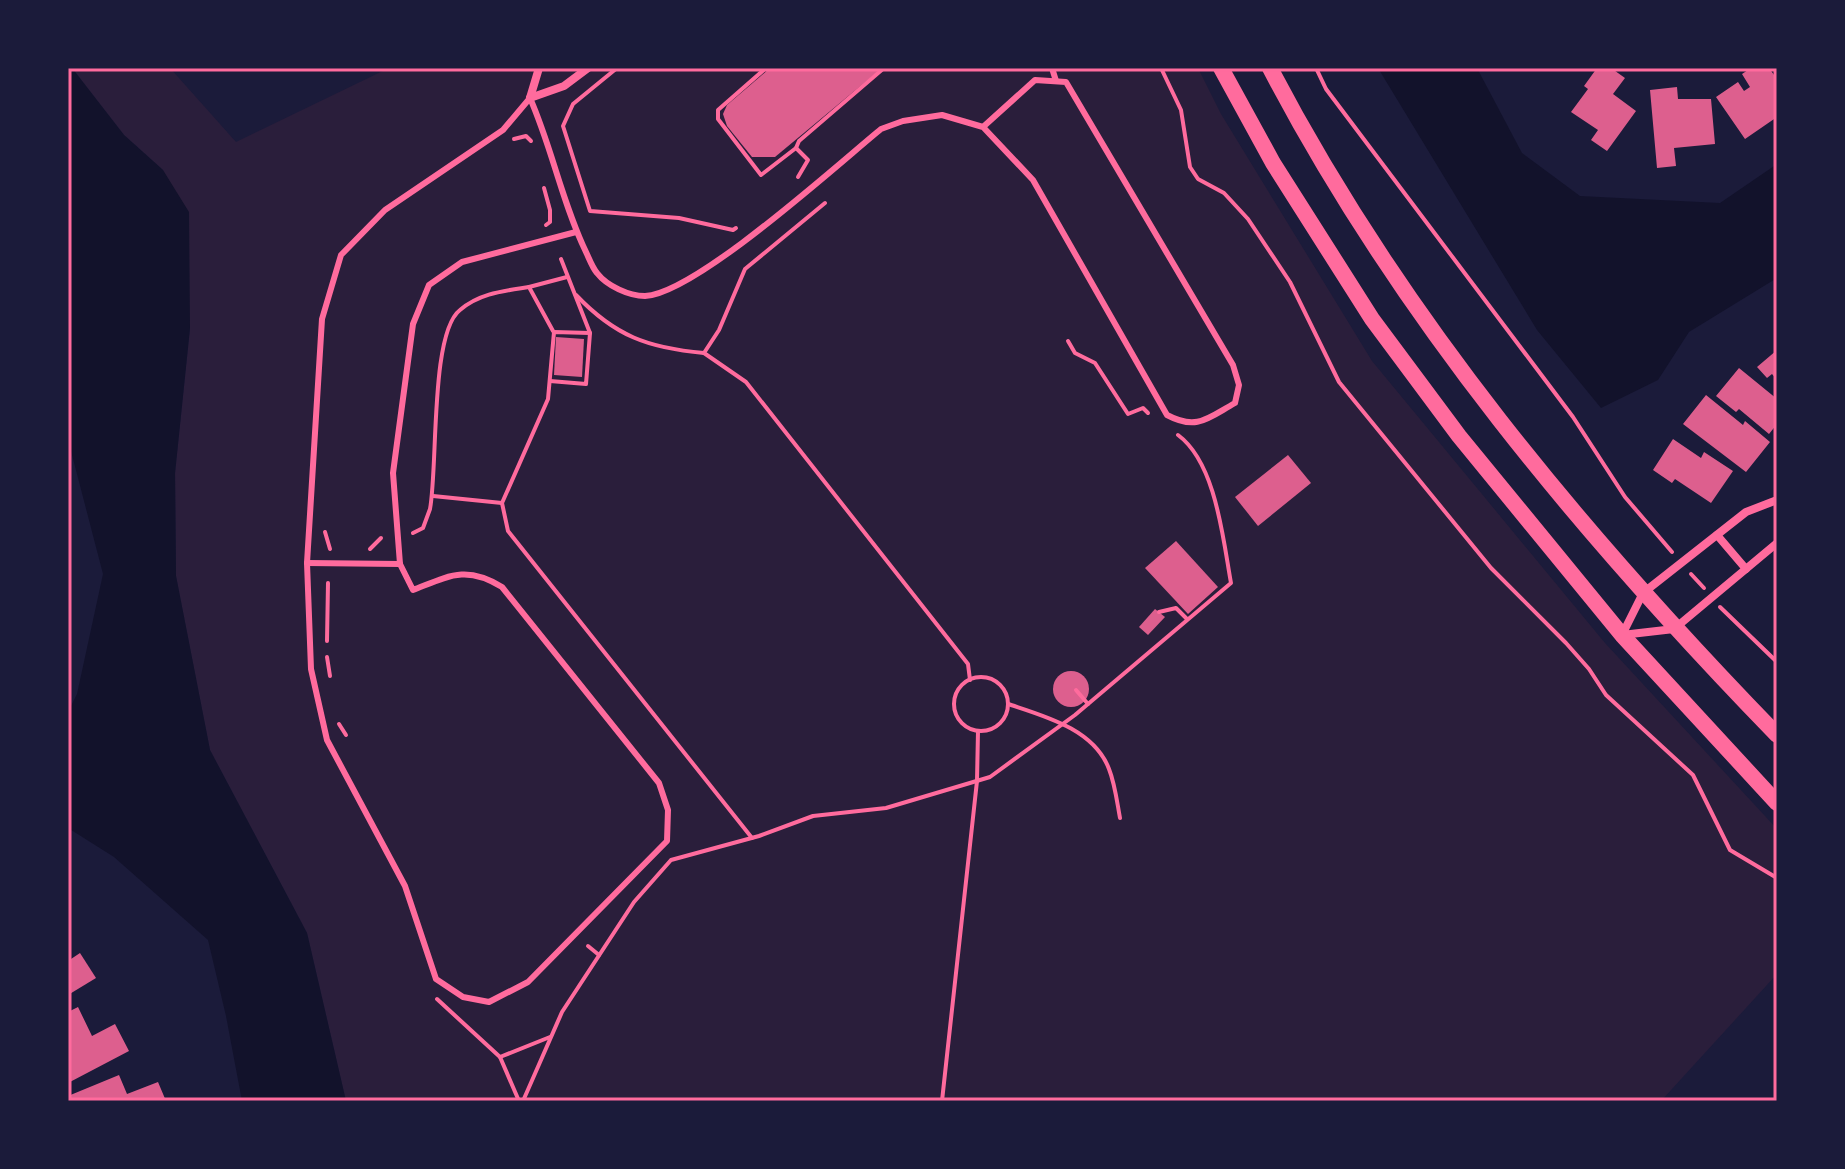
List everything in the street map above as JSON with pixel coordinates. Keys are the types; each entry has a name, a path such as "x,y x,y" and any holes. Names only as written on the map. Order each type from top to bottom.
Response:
{"main road":[{"path":"1221,68 1273,163 1372,319 1459,436 1622,635 1777,803"},
{"path":"1270,68 1310,144 1414,307 1525,451 1643,593 1777,735"}],"street":[{"path":"530,98 539,68"},
{"path":"530,98 564,86 588,68"},
{"path":"1622,635 1643,593 1746,512 1777,500"},
{"path":"1717,535 1746,569"},
{"path":"1622,635 1674,629 1777,543"}],"lane":[{"path":"1052,68 1056,81"},
{"path":"576,232 462,262 429,285 413,324 393,473 400,564 413,590 462,573 475,574 502,587 659,783 668,810 667,841 528,982 489,1002 463,997 436,979 405,886 327,740 311,669 307,563 322,319 341,255 385,210 503,130 530,98 545,131 576,232 597,274 618,290 645,296 678,286 747,239 881,129 903,121 942,115 983,127 1033,180 1167,415 1189,425 1199,423 1235,403 1239,385 1233,365 1066,82 1035,80 983,127"},
{"path":"307,563 400,564"}],"path":[{"path":"617,68 573,104 563,126 590,211 679,218 733,230 745,221"},
{"path":"766,68 718,110 718,119 761,175 796,148 799,141 884,68"},
{"path":"1161,68 1181,110 1190,167 1198,179 1224,193 1248,219 1290,282 1339,382 1491,568 1566,643 1606,695 1693,775 1730,850 1777,878"},
{"path":"1316,68 1326,89 1573,417 1625,497 1712,598 1777,662"},
{"path":"504,143 526,136 535,155"},
{"path":"790,184 801,175 808,160 796,148"},
{"path":"542,182 550,216 550,222 542,227"},
{"path":"704,353 719,330 745,269 825,203"},
{"path":"550,381 586,384 590,333 561,259"},
{"path":"413,533 423,528 433,496 443,338 456,312 480,296 567,277"},
{"path":"529,287 554,332 550,381 548,399 502,503 508,531 752,838"},
{"path":"573,292 597,317 621,332 652,346 704,353 746,382 968,664 970,680"},
{"path":"554,332 590,333"},
{"path":"1068,341 1075,353 1095,363 1128,414 1143,408 1152,417"},
{"path":"521,1101 562,1012 634,902 671,860 752,838 813,816 886,808 990,777 1065,723 1231,583 1219,513 1199,458 1182,438 1172,432"},
{"path":"433,496 502,503"},
{"path":"328,583 326,652 330,679"},
{"path":"1159,612 1176,608 1188,620"},
{"path":"978,677 995,681 1008,704 1002,721 995,727 978,731 962,723 954,708 957,691 978,677"},
{"path":"1076,690 1088,704"},
{"path":"1008,704 1065,723 1093,746 1109,767 1120,818"},
{"path":"336,718 346,735"},
{"path":"942,1101 977,781 978,731"},
{"path":"588,946 599,955"},
{"path":"430,992 500,1057 521,1101"},
{"path":"500,1057 551,1037"}],"shaded area":[{"path":"68,68 72,68 124,135 163,170 189,212 190,328 175,473 176,576 210,750 307,933 346,1101 242,1101 208,940 114,857 68,828 68,712 77,694 103,574 68,449"},
{"path":"72,68 170,68 236,142 389,68 1198,68 1221,114 1372,361 1605,643 1777,829 1777,974 1661,1101 346,1101 307,933 210,750 176,576 175,473 190,328 163,170 124,135"},
{"path":"1378,68 1477,68 1522,153 1580,196 1720,203 1777,164 1777,278 1689,332 1658,380 1601,408 1537,330"}],"building":[{"path":"770,68 882,68 775,157 752,157 727,126 723,114 727,105"},
{"path":"1597,68 1611,68 1625,78 1613,94 1636,111 1607,151 1591,140 1598,130 1571,112 1588,89 1584,86"},
{"path":"1751,68 1769,68 1777,79 1777,117 1745,139 1716,97 1738,82 1744,91 1750,87 1742,74"},
{"path":"1677,87 1678,99 1711,99 1715,144 1674,148 1676,166 1657,168 1650,90"},
{"path":"556,337 584,339 582,377 554,375"},
{"path":"1777,350 1777,380 1772,374 1767,378 1757,367"},
{"path":"1739,368 1777,399 1777,424 1769,434 1739,409 1736,412 1716,396"},
{"path":"1706,395 1770,442 1746,472 1683,424"},
{"path":"1673,439 1701,458 1704,452 1733,471 1711,503 1675,479 1672,483 1653,470"},
{"path":"1288,455 1311,483 1258,526 1235,497"},
{"path":"1176,541 1218,587 1188,614 1145,568"},
{"path":"1155,609 1165,617 1148,635 1139,627"},
{"path":"1071,671 1083,677 1089,689 1083,701 1071,707 1059,701 1053,689 1059,677"},
{"path":"80,953 96,978 68,995 68,961"},
{"path":"78,1007 92,1036 115,1024 129,1051 68,1083 68,1012"},
{"path":"119,1075 127,1094 158,1082 166,1101 68,1101 68,1096"}]}
